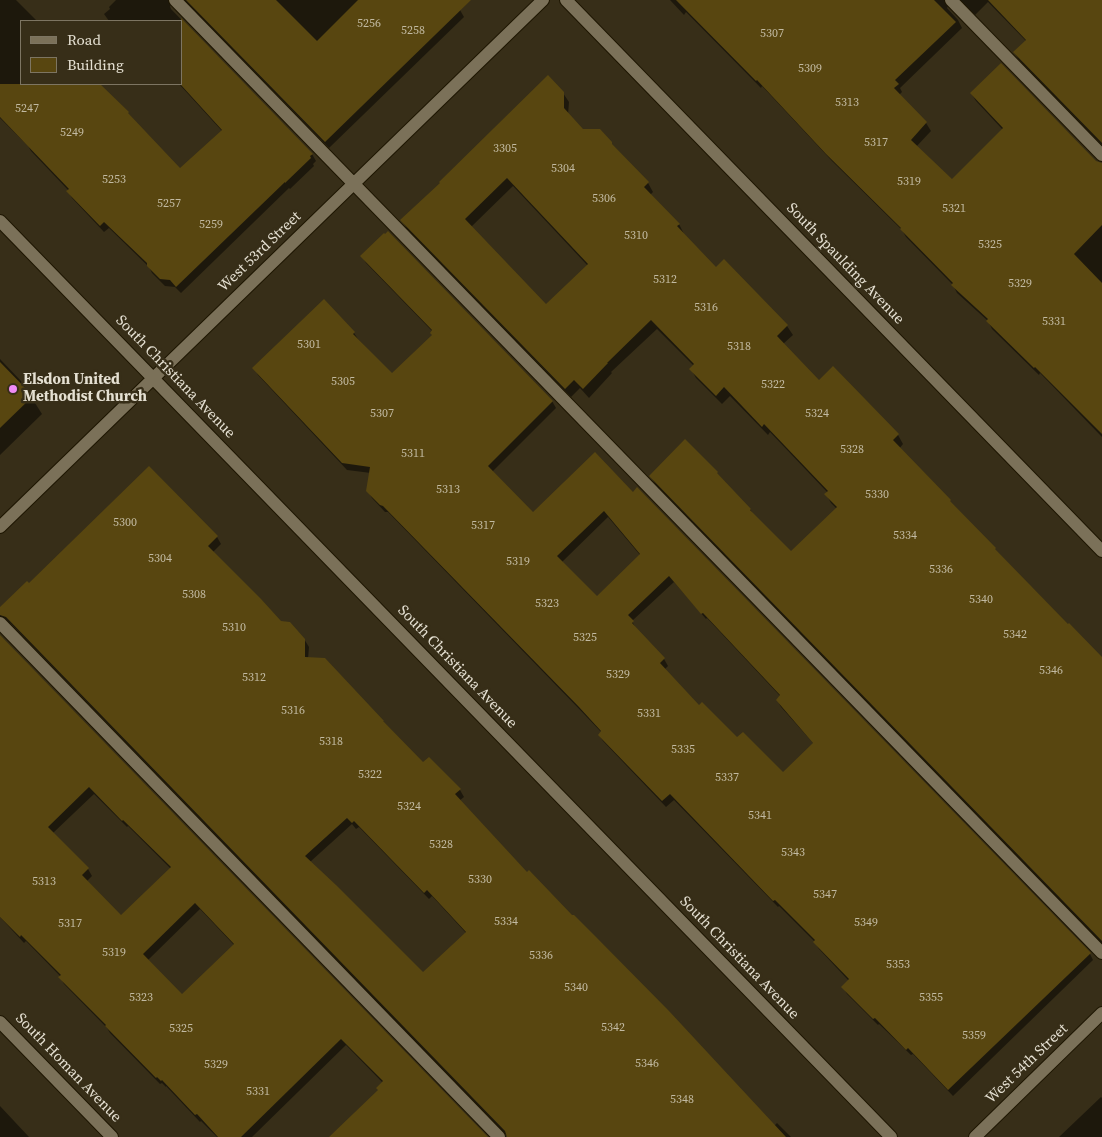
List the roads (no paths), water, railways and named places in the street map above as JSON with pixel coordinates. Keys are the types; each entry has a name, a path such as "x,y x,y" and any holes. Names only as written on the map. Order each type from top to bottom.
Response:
{"street":[{"path":"175,0 1102,953"},
{"name":"West 53rd Street","path":"0,527 543,0"},
{"name":"South Spaulding Avenue","path":"566,0 1102,550"},
{"path":"951,0 1102,155"},
{"name":"South Christiana Avenue","path":"0,220 891,1137"},
{"path":"0,623 499,1137"},
{"name":"West 54th Street","path":"975,1137 1102,1013"},
{"name":"South Homan Avenue","path":"0,1022 112,1137"}],"place":[{"name":"Elsdon United Methodist Church","path":"13,389"}]}
